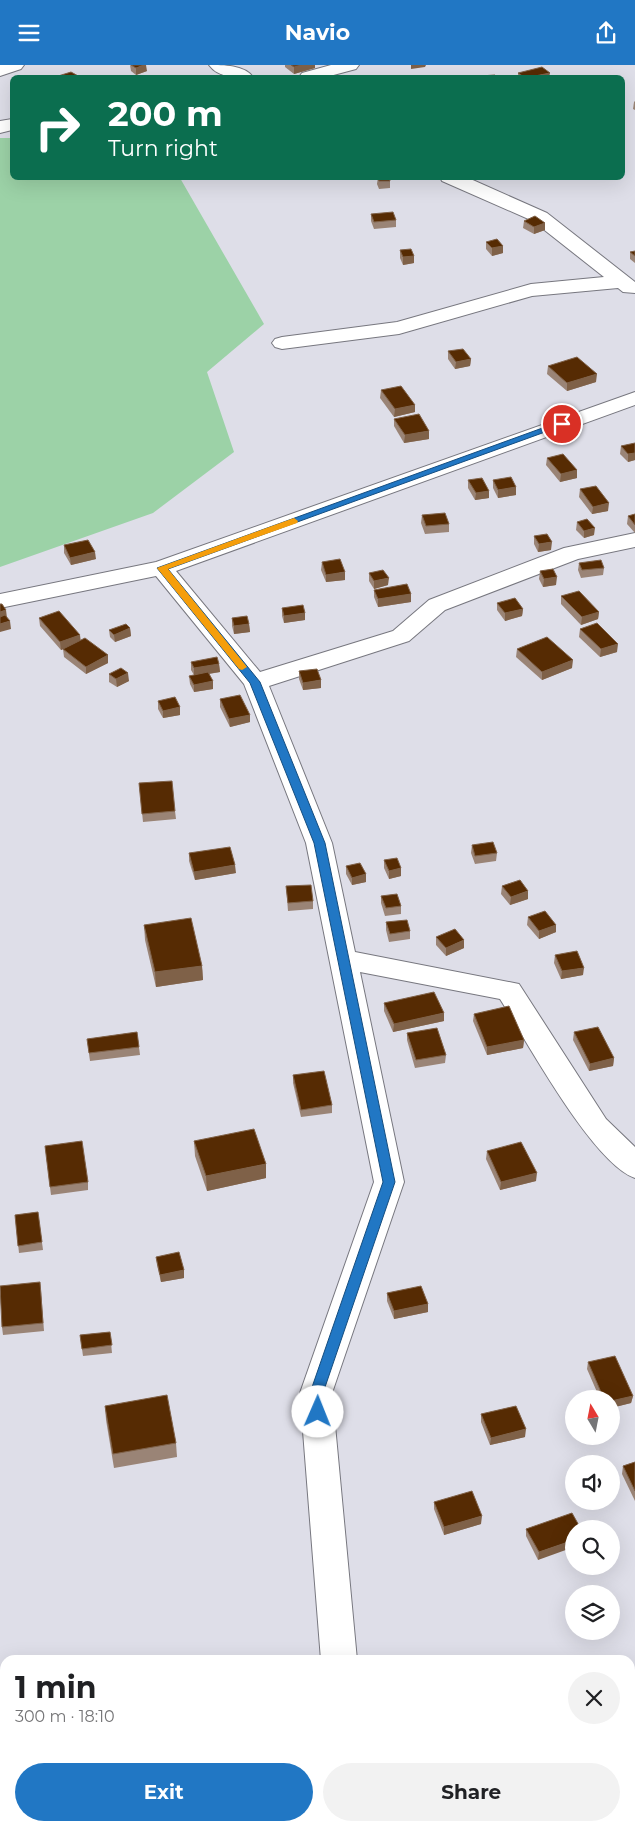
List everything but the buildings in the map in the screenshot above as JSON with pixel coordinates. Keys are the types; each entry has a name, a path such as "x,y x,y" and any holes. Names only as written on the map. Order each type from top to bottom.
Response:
{"street":[{"path":"0,71 14,65"},
{"path":"218,65 240,75"},
{"path":"315,75 350,65"},
{"path":"456,180 540,217 628,287"},
{"path":"282,343 399,328 531,290 628,287"},
{"path":"0,601 162,568 635,398"},
{"path":"255,682 401,637 437,605 572,553 635,540"},
{"path":"162,568 255,682 319,843 389,1182 316,1393 339,1655"},
{"path":"343,959 509,991 596,1127 635,1166"}],"green space":[{"path":"0,138 10,138 10,180 181,180 264,324 207,372 234,452 153,513 0,567"}],"slow traffic":[{"path":"242,667 162,568 294,521"}],"route":[{"path":"318,1412 316,1393 389,1182 319,843 255,682 162,568 562,424"}]}
